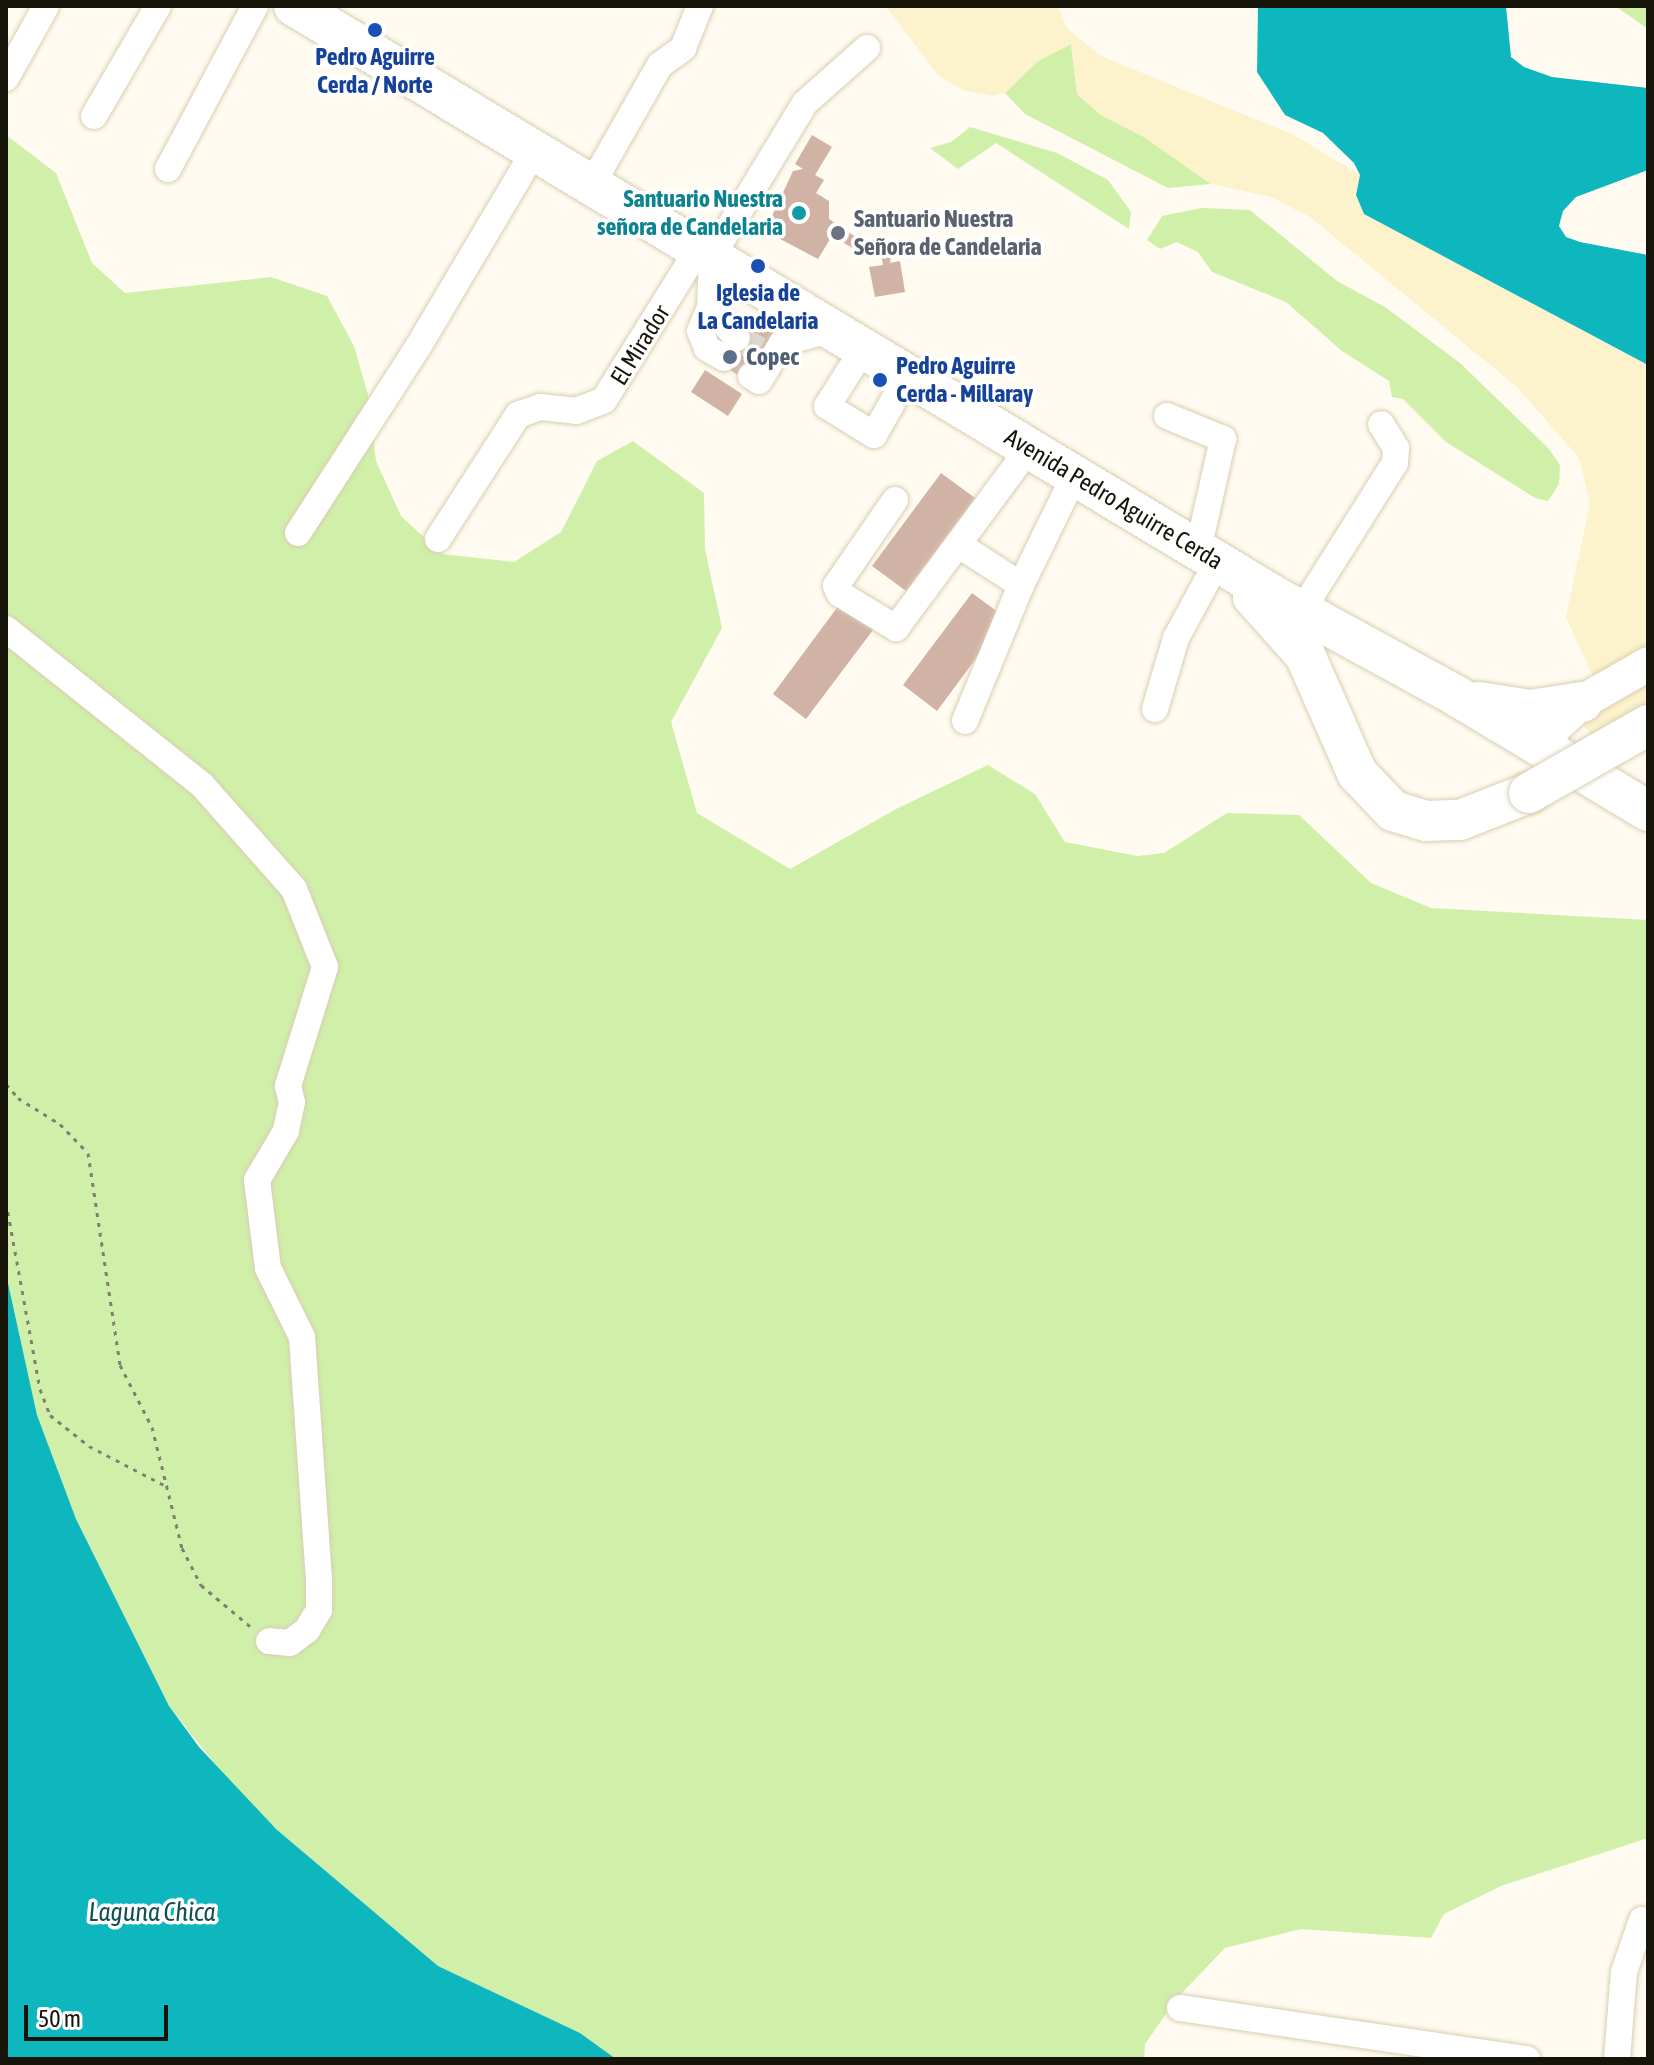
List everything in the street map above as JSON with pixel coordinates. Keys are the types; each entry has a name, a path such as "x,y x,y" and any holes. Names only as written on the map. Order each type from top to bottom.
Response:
{"highway":[{"name":"Avenida Pedro Aguirre Cerda","path":"294,6 1119,502 1203,566 1289,604 1455,695 1537,769 1648,811"},
{"path":"1203,566 1285,651 1374,795 1414,819 1477,816 1537,769 1648,725"},
{"name":"Avenida Pedro Aguirre Cerda","path":"1289,604 1372,669 1648,833"},
{"path":"1455,695 1530,710 1582,702"}],"main road":[{"path":"1537,769 1555,726 1582,702 1648,664"}],"street":[{"path":"6,78 46,6"},
{"path":"94,116 158,6"},
{"path":"168,169 255,6"},
{"path":"592,184 660,65 683,48 700,6"},
{"name":"El Mirador","path":"438,539 518,415 540,407 576,411 604,400 805,103 867,48"},
{"path":"298,533 418,347 535,150"},
{"path":"706,252 710,308 700,331 707,348 730,348"},
{"path":"751,376 759,381 769,355 782,343 849,339 827,406 874,435 908,375"},
{"path":"1155,709 1176,638 1203,566 1223,439 1167,416"},
{"path":"1289,604 1395,463 1396,448 1381,424"},
{"path":"895,500 836,586 887,627 902,625 1029,448"},
{"path":"965,721 1021,585 1075,475"},
{"path":"959,545 1021,585"},
{"path":"6,629 202,785 294,889 325,967 288,1086 292,1102 286,1131 257,1180 268,1268 302,1337 319,1579 319,1610 307,1630 290,1643 269,1641"},
{"path":"1617,2059 1624,1972 1642,1920"},
{"path":"1180,2008 1527,2059"}],"path":[{"path":"6,1084 18,1098 60,1124 88,1153 120,1365 152,1427 182,1548 201,1585 269,1641"},
{"path":"6,1202 40,1389 50,1415 89,1446 164,1485"}],"green space":[{"path":"1615,6 1648,6 1648,29"},
{"path":"1071,44 1077,94 1101,115 1144,137 1211,184 1168,188 1025,114 1005,93 1038,61"},
{"path":"970,127 1057,153 1108,180 1131,212 1129,229 996,143 958,169 930,148 951,142"},
{"path":"6,135 56,173 92,263 125,293 271,277 327,296 354,346 368,395 376,461 401,516 442,554 514,562 561,532 597,461 633,441 704,493 705,549 722,628 671,722 697,813 790,869 896,809 988,765 1035,794 1065,842 1137,856 1164,853 1227,813 1299,815 1371,883 1431,908 1648,920 1648,1838 1501,1886 1444,1914 1431,1938 1301,1929 1225,1948 1178,1997 1145,2044 1144,2059 616,2059 580,2033 438,1966 276,1829 231,1784 169,1706 76,1519 37,1415 6,1274"},
{"path":"1201,208 1250,210 1337,281 1385,307 1460,363 1549,449 1560,465 1559,484 1548,501 1535,498 1446,442 1403,399 1392,397 1389,381 1342,351 1286,302 1212,272 1198,252 1177,242 1160,249 1147,240 1162,216"}],"sand":[{"path":"886,6 1058,6 1067,28 1101,56 1294,135 1360,175 1356,195 1364,214 1648,365 1648,703 1595,738 1584,726 1596,684 1566,617 1590,503 1579,458 1517,387 1310,217 1271,197 1211,184 1144,137 1101,115 1077,94 1071,44 1038,61 1005,93 991,96 962,90 938,75"}],"water":[{"path":"1258,6 1506,6 1511,57 1524,67 1552,77 1648,88 1648,170 1576,197 1563,211 1559,226 1566,237 1580,242 1648,255 1648,365 1364,214 1356,195 1360,175 1354,163 1323,133 1285,115 1257,72"},
{"name":"Laguna Chica","path":"6,1274 37,1415 76,1519 169,1706 199,1747 276,1829 438,1966 580,2033 616,2059 6,2059"}],"building":[{"name":"Santuario Nuestra señora de Candelaria","path":"812,135 832,147 815,175 824,180 816,193 829,201 829,219 872,248 893,245 890,263 900,261 905,292 875,297 869,267 883,265 881,254 866,256 832,236 818,259 765,231 793,171 803,169 795,164"},
{"path":"750,318 777,335 748,381 720,364"},
{"path":"705,370 742,394 728,416 691,392"},
{"path":"941,473 975,498 906,591 872,566"},
{"path":"972,593 1006,618 937,711 903,685"},
{"path":"842,601 876,626 806,719 773,694"}],"tunnel":[{"path":"737,338 766,353"}],"place":[{"name":"Pedro Aguirre Cerda / Norte","path":"375,30"},
{"name":"Santuario Nuestra señora de Candelaria","path":"799,213"},
{"name":"Santuario Nuestra Señora de Candelaria","path":"838,233"},
{"name":"Iglesia de La Candelaria","path":"758,266"},
{"name":"Copec","path":"730,357"},
{"name":"Pedro Aguirre Cerda - Millaray","path":"880,380"}]}
